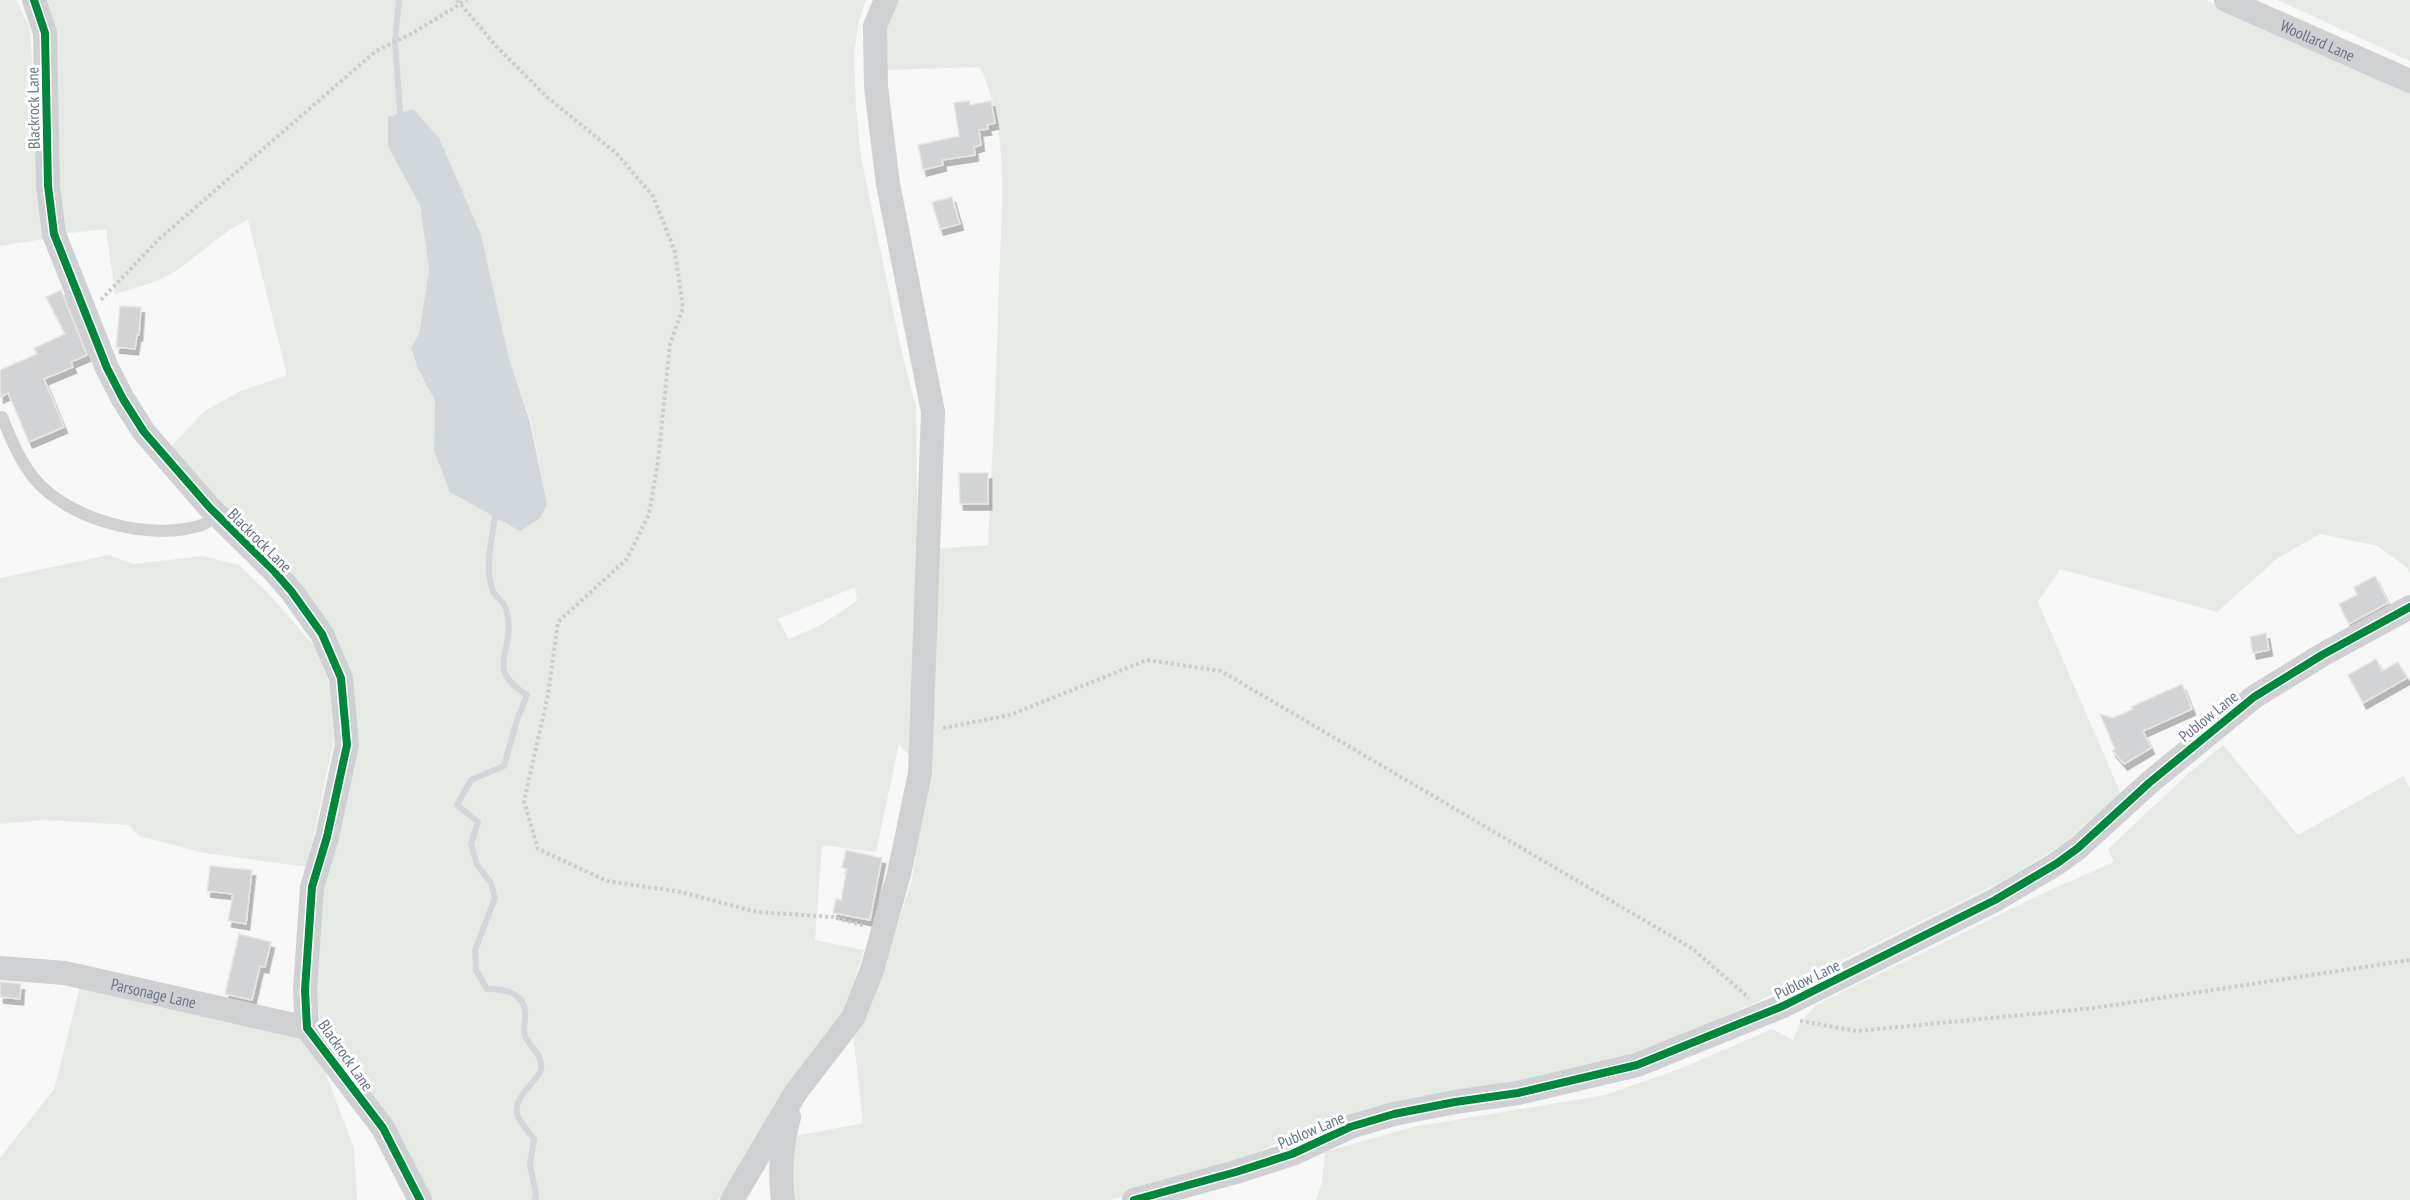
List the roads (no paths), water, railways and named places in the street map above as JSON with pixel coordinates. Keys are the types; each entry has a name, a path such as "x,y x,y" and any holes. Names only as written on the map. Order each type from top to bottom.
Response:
{"street":[{"name":"Blackrock Lane","path":"34,0 45,33 48,186 54,234 112,378 144,432 217,516 273,570 292,592 322,634 341,678 347,745 330,825 312,887 305,990 307,1028 383,1128 420,1200"},
{"path":"732,1200 796,1092 853,1018 872,970 899,874 920,773 933,412 888,184 876,87 875,26 886,0"},
{"name":"Woollard Lane","path":"2226,0 2410,81"},
{"name":"Publow Lane","path":"1134,1200 1292,1154 1350,1127 1394,1114 1455,1102 1518,1094 1637,1065 1774,1010 1995,900 2056,864 2078,848 2149,783 2254,697 2322,655 2410,607"},
{"name":"Parsonage Lane","path":"0,968 65,973 307,1028"},
{"path":"783,1200 780,1179 784,1137 796,1092"}],"lane":[{"path":"2,417 16,453 34,479 57,500 80,513 130,528 165,530 204,524 217,516"}],"waterway":[{"path":"399,0 395,41 400,113"},
{"path":"495,517 489,573 493,591 503,604 508,618 509,630 504,668 514,686 527,695 517,720 504,766 471,780 457,805 478,822 471,844 477,865 491,883 495,898 475,950 476,970 487,989 514,994 523,1003 525,1036 538,1055 541,1064 540,1073 517,1106 522,1124 534,1139 530,1165 536,1194 535,1200"}]}
